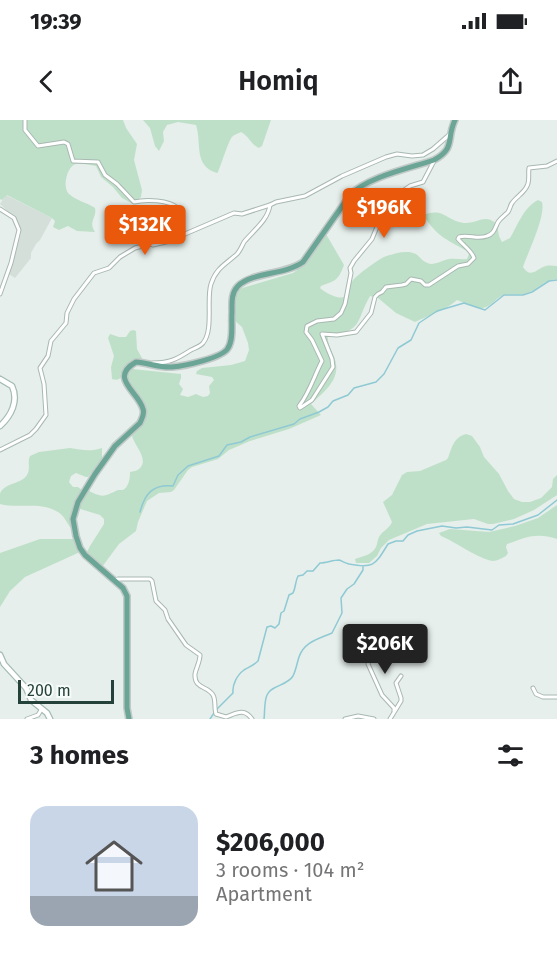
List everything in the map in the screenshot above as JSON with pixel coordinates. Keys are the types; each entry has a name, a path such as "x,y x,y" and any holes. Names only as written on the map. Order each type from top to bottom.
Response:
{"main road":[{"path":"129,719 126,591 85,555 76,536 73,519 78,502 95,474 115,446 140,423 144,414 143,408 126,383 124,377 128,369 136,362 172,367 217,357 225,353 231,342 232,300 238,286 249,279 294,268 303,262 350,195 359,186 442,156 449,147 454,120"},
{"path":"0,378 12,386 14,404 11,415 0,426"},
{"path":"0,655 4,664 26,688 32,700 47,713 50,719"}],"street":[{"path":"0,450 30,435 46,415 44,384 40,368 48,356 51,341 66,323 67,313 83,286 94,273 109,268 135,248 150,244 167,234 179,216 178,208 172,203 153,200 134,202 105,175 98,162 73,161 68,144 64,142 38,146 25,130 25,120"},
{"path":"150,244 174,240 234,213 242,214 276,202 305,196 342,176 386,157 397,154 412,156 423,154 450,133"},
{"path":"434,160 423,182 410,186 384,204 372,239 350,268 345,304 341,313 334,319 317,321 307,326 306,332 322,361 300,408 312,400 333,367 322,334 356,333 370,313 375,297 386,287 406,284 411,279 429,285 458,266 471,261 474,258 473,255 458,239 459,237 468,235 483,237 492,234 512,203 526,188 529,168 547,166 557,161"},
{"path":"148,363 165,363 178,359 203,344 210,313 210,285 220,267 238,253 242,245 266,218 270,205"},
{"path":"0,209 14,218 19,230 12,263 0,294"},
{"path":"115,580 150,579 152,581 156,601 165,610 173,627 186,645 198,652 200,656 195,676 201,687 213,694 216,714 226,717 242,712 252,719"},
{"path":"380,629 368,664 382,695 394,711"},
{"path":"390,719 401,701 396,683 401,676"},
{"path":"533,688 536,694 543,697 557,697"},
{"path":"27,719 38,715 42,708"},
{"path":"345,719 358,716 374,719"}],"shaded area":[{"path":"6,195 52,218 31,253 31,258 15,278 9,274 21,234 18,221 0,204"}],"green space":[{"path":"0,120 123,120 137,144 134,160 142,190 141,197 133,204 122,198 101,177 96,166 76,164 73,166 66,177 67,191 75,198 95,208 92,225 95,232 77,231 68,226 59,230 53,227 55,221 52,218 7,195 2,200 0,199"},
{"path":"143,120 271,120 262,146 259,148 241,132 232,137 217,173 209,170 201,159 196,125 178,122 167,125 163,132 164,141 159,151 155,146 150,128"},
{"path":"538,200 542,202 543,208 523,267 531,273 546,266 557,266 557,279 548,281 524,294 507,294 484,308 476,308 457,300 442,310 415,322 396,313 378,298 370,296 360,319 353,328 328,335 336,372 331,384 311,404 321,415 289,429 250,441 229,450 218,459 192,467 174,490 159,493 147,501 136,531 119,544 102,567 86,554 104,524 104,519 100,515 77,508 87,490 103,496 125,489 130,472 138,470 143,461 132,436 141,425 146,409 130,385 127,376 132,369 181,374 179,384 183,389 180,395 208,396 209,386 214,380 212,377 196,374 197,371 202,368 245,361 249,350 242,327 235,321 232,301 236,293 242,288 293,273 304,265 326,234 344,265 336,279 320,288 332,295 343,297 357,277 384,257 404,252 412,253 431,264 449,259 467,259 469,254 467,251 442,236 423,215 436,212 464,223 488,219 497,224 502,242 510,238 525,212"},
{"path":"133,330 136,331 137,349 143,360 129,363 120,378 112,379 111,367 114,356 108,338 110,334 126,337"},
{"path":"466,434 472,436 514,499 530,502 541,498 552,487 553,479 557,475 557,495 534,510 514,519 493,524 474,519 427,524 389,540 369,563 356,563 355,559 374,550 380,535 392,522 383,502 392,495 402,475 407,472 420,471 446,460 456,440"},
{"path":"70,448 90,450 102,448 102,459 88,477 76,473 71,476 69,482 73,487 78,487 83,491 74,510 73,531 62,515 51,509 0,504 2,490 27,475 30,456 39,452"},
{"path":"557,505 557,539 532,536 520,539 507,544 506,556 493,561 481,557 439,533 450,529 489,532 515,526 538,518"},
{"path":"40,539 74,539 80,552 25,577 10,591 0,607 0,553"}],"waterway":[{"path":"140,512 144,500 151,491 155,488 173,486 178,475 188,466 219,456 227,445 294,424 328,407 333,401 348,395 354,388 376,382 384,374 398,348 411,340 419,323 437,311 464,303 485,310 504,295 523,295 549,281 557,280"},
{"path":"217,709 233,693 234,684 239,675 258,661 267,627 275,628 279,624 281,613 284,611 289,595 293,593 298,576 307,571 313,571 320,563 334,560 364,566 373,564 388,544 403,541 408,535 417,531 442,526 492,530 499,525 513,524 538,515 557,500"},
{"path":"264,719 267,695 293,676 304,648 332,633 342,613 341,598 354,584 363,567"},
{"path":"210,719 214,713"}]}
